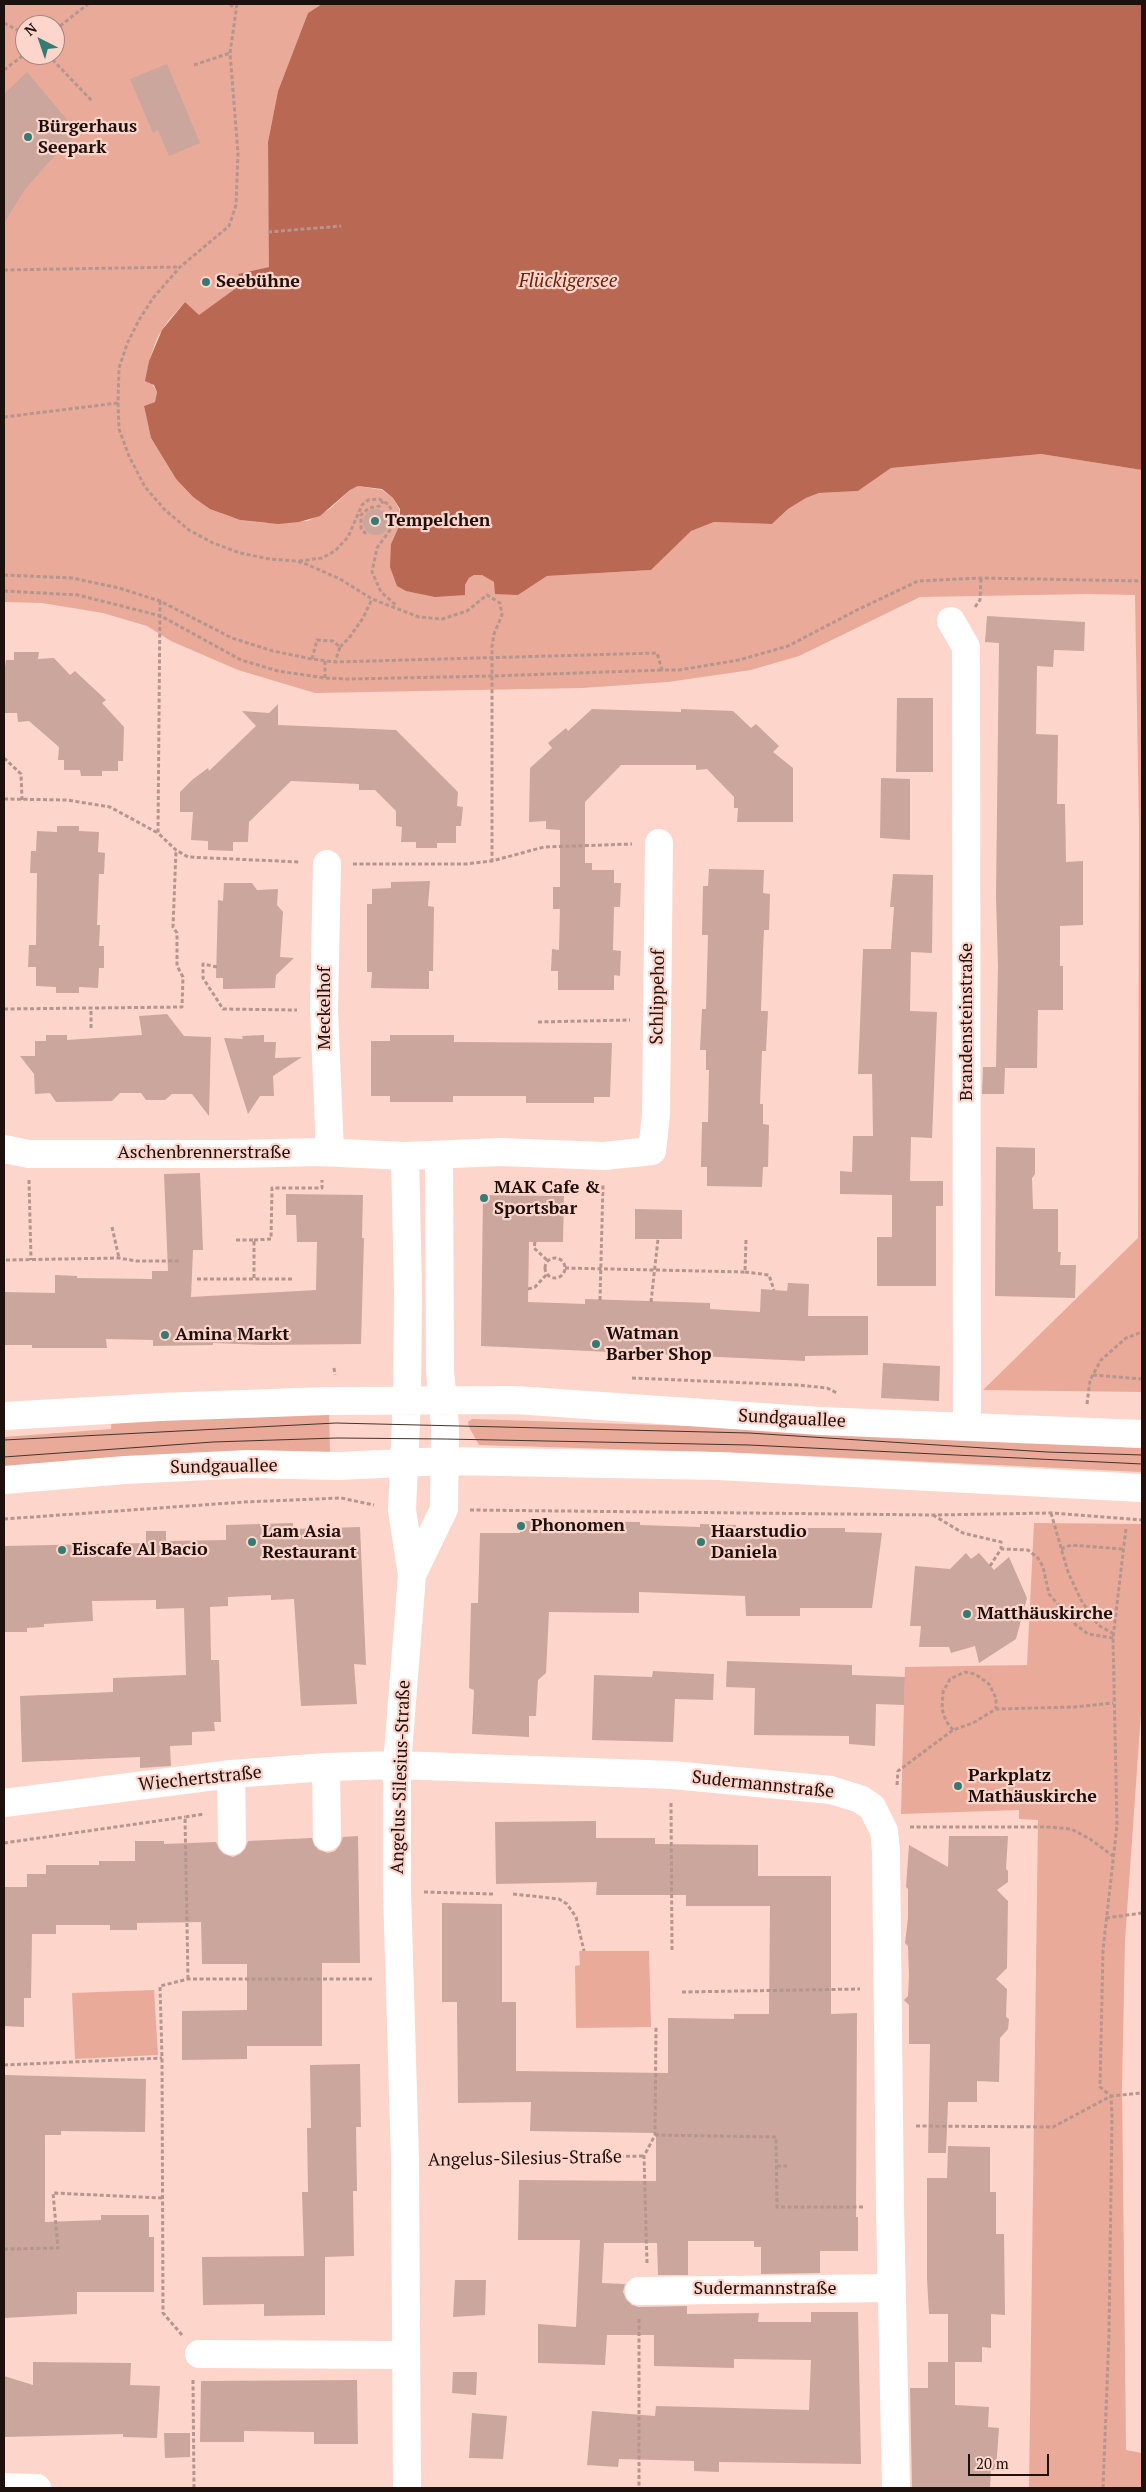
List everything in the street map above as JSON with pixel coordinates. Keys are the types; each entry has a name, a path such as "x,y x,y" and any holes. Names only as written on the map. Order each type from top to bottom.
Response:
{"street":[{"name":"Brandensteinstraße","path":"951,621 966,647 967,1426"},
{"name":"Schlippehof","path":"652,1151 656,1115 659,843"},
{"name":"Meckelhof","path":"325,1152 324,1010 327,864"},
{"name":"Aschenbrennerstraße","path":"16,1151 235,1154 325,1152 405,1156 501,1152 604,1156 652,1151"},
{"path":"440,1155 440,1370 445,1461 444,1509"},
{"path":"402,1510 407,1400 405,1156"},
{"name":"Sundgauallee","path":"4,1416 160,1407 336,1401 515,1400 820,1421 1142,1434"},
{"name":"Sundgauallee","path":"4,1480 125,1470 248,1464 338,1466 445,1461 718,1466 1142,1488"},
{"name":"Angelus-Silesius-Straße","path":"412,1575 444,1509"},
{"name":"Angelus-Silesius-Straße","path":"402,1510 412,1575 397,1765 397,1891 405,2160 407,2488"},
{"name":"Wiechertstraße","path":"4,1803 229,1774 319,1767 397,1765"},
{"name":"Sudermannstraße","path":"397,1765 672,1775 831,1790 860,1799 872,1806 884,1831 896,2488"},
{"path":"319,1767 320,1836"},
{"path":"229,1774 239,1840"},
{"name":"Sudermannstraße","path":"643,2290 892,2288"},
{"path":"199,2354 406,2355"},
{"path":"4,2487 37,2488"}],"path":[{"path":"65,22 88,4"},
{"path":"230,4 235,9"},
{"path":"237,4 230,53 238,153 236,205 229,226 180,267 153,298 139,320 127,344 119,368 119,429 129,456 145,487 165,510 189,530 213,543 240,553 270,559 296,561 322,558 335,551 348,537 365,502 373,499 388,504 393,511 394,522 376,548 372,572 381,592 400,608"},
{"path":"194,65 230,53"},
{"path":"4,70 15,62"},
{"path":"57,65 92,102"},
{"path":"268,232 341,226"},
{"path":"4,270 180,267"},
{"path":"4,417 118,403"},
{"path":"366,532 361,528 361,515 364,510 380,506 383,501"},
{"path":"296,561 340,579 372,599 400,608 419,617 442,618 467,610 487,595 500,603 502,615 494,634 493,658 492,861"},
{"path":"4,575 72,578 119,588 160,601 232,638 273,651 325,661 657,653 662,670"},
{"path":"4,591 78,596 161,616 242,660 278,671 325,678 493,676 679,670 739,660 788,646 918,581 981,578 1142,581"},
{"path":"335,662 340,647 363,618 372,599"},
{"path":"158,832 160,601"},
{"path":"312,659 317,640 333,641 340,647"},
{"path":"325,661 325,678"},
{"path":"4,758 21,774 22,800"},
{"path":"4,799 67,800 110,807 158,832 176,850 188,857 327,864 466,864 492,861 544,847 659,843"},
{"path":"4,1009 182,1007 182,977 176,966 177,933 173,927 176,850"},
{"path":"217,967 202,964 203,978 223,1009 324,1010"},
{"path":"91,1028 92,1008"},
{"path":"538,1022 658,1020"},
{"path":"16,1151 31,1260"},
{"path":"236,1240 271,1239 272,1188 322,1188 325,1152"},
{"path":"600,1300 604,1156"},
{"path":"112,1227 119,1258"},
{"path":"652,1302 658,1239"},
{"path":"254,1240 254,1278"},
{"path":"745,1272 746,1240"},
{"path":"535,1242 534,1248 548,1261"},
{"path":"6,1260 119,1258 136,1261 181,1261"},
{"path":"557,1258 562,1260 566,1268 560,1278 551,1278 547,1274 545,1265 548,1261 557,1258"},
{"path":"566,1268 745,1272 769,1275 774,1290"},
{"path":"528,1289 536,1287 547,1274"},
{"path":"197,1279 294,1279"},
{"path":"1087,1404 1093,1375 1101,1360 1126,1338 1142,1332"},
{"path":"334,1368 336,1401"},
{"path":"1093,1375 1142,1379"},
{"path":"338,1466 341,1498"},
{"path":"4,1520 244,1502 341,1498 402,1510"},
{"path":"444,1509 933,1515 1051,1513 1142,1520"},
{"path":"1051,1513 1061,1548 1081,1600 1098,1625 1113,1636"},
{"path":"933,1515 963,1533 1001,1542 1001,1549 990,1566"},
{"path":"1111,2096 1100,2087 1106,1918 1117,1825 1113,1636 1126,1528"},
{"path":"1061,1548 1071,1545 1123,1549"},
{"path":"1001,1549 1028,1550 1038,1558 1044,1567 1049,1594 1076,1625 1088,1634 1113,1636"},
{"path":"953,1730 946,1721 942,1709 943,1692 950,1679 964,1672 975,1674 990,1684 996,1698 996,1709"},
{"path":"897,1785 898,1772 953,1730 973,1723 996,1709 1075,1707 1113,1703"},
{"path":"4,1843 207,1814 212,1792 229,1774"},
{"path":"672,1775 672,1950"},
{"path":"185,1817 188,1980"},
{"path":"884,1831 908,1828 1049,1827 1071,1829 1090,1839 1114,1856"},
{"path":"397,1891 493,1894"},
{"path":"513,1894 559,1899 567,1904 576,1917 584,1952"},
{"path":"1106,1918 1142,1913"},
{"path":"194,2488 193,2364 199,2354 162,2313 162,2058 160,1986 188,1980 400,1979"},
{"path":"682,1992 888,1989"},
{"path":"639,2488 644,2156 655,2135 656,2027"},
{"path":"4,2064 162,2058"},
{"path":"889,2125 1052,2127 1111,2096 1142,2093"},
{"path":"1103,2488 1109,2334 1111,2096"},
{"path":"655,2135 776,2137 777,2207 890,2207"},
{"name":"Angelus-Silesius-Straße","path":"405,2160 644,2156"},
{"path":"777,2166 787,2166"},
{"path":"4,2249 58,2248 53,2194 162,2198"}],"shaded area":[{"path":"4,4 322,4 308,13 278,91 268,142 270,267 239,274 243,283 198,316 185,302 168,321 157,338 149,361 146,381 151,382 157,392 155,402 144,406 151,438 176,479 193,497 223,514 240,520 265,523 308,521 330,509 350,490 358,486 382,490 393,498 399,509 400,524 391,544 465,595 465,585 469,578 474,575 482,575 518,595 547,576 651,570 690,531 714,522 772,524 788,509 806,498 819,493 858,491 891,468 1041,454 1142,470 1142,1392 983,1390 1138,1238 1139,828 1135,595 920,597 799,656 751,670 668,682 582,688 315,693 238,670 171,641 147,626 103,613 42,603 4,602"},
{"path":"329,1411 330,1453 4,1469 4,1437 111,1429 112,1417"},
{"path":"472,1419 751,1428 1142,1448 1142,1472 746,1453 479,1445 469,1427 468,1422"},
{"path":"1034,1523 1142,1524 1142,1698 1125,1940 1122,2087 1126,2450 1142,2453 1142,2488 1029,2488 1038,1820 1019,1819 1019,1810 901,1814 905,1667 1027,1665"},
{"path":"579,1951 649,1951 651,2027 576,2028 575,1966 580,1965"},
{"path":"154,1990 158,2055 75,2059 72,1993"}],"water":[{"name":"Flückigersee","path":"322,4 1142,4 1142,470 1041,454 891,468 858,491 819,493 806,498 788,509 772,524 714,522 691,531 651,570 547,576 518,595 495,594 494,582 482,575 474,575 469,578 465,585 465,595 435,597 406,591 397,586 390,567 391,544 400,524 400,509 393,498 382,489 358,486 350,490 320,516 299,522 278,524 240,520 210,509 193,497 176,479 151,438 144,406 155,402 157,392 154,385 145,381 149,361 162,330 185,302 199,315 243,283 238,274 269,267 268,142 278,91 308,13"}],"building":[{"path":"167,64 200,143 169,156 158,130 153,133 130,79"},
{"name":"Bürgerhaus Seepark","path":"27,72 78,133 26,188 4,223 4,94"},
{"name":"Tempelchen","path":"376,509 385,513 389,522 385,531 376,535 367,531 363,522 367,513"},
{"path":"987,616 1085,622 1084,651 1054,650 1053,667 1037,666 1036,734 1058,735 1057,804 1065,804 1066,862 1083,861 1083,925 1060,926 1060,966 1063,966 1063,1010 1038,1010 1037,1068 1005,1068 1004,1094 982,1094 983,1067 996,1067 998,966 996,896 999,643 985,642"},
{"path":"14,652 39,652 38,659 54,658 70,675 75,671 106,700 102,703 124,727 123,761 118,761 118,771 102,771 102,776 81,776 80,770 64,770 64,760 58,760 59,747 29,721 18,722 17,713 5,713 4,674 6,660 14,660"},
{"path":"897,698 933,698 933,772 896,772"},
{"path":"278,704 278,725 396,730 458,792 457,806 463,807 461,826 456,826 456,843 437,843 437,848 416,848 416,842 401,842 402,827 396,826 396,811 375,790 359,790 359,784 291,781 249,822 248,842 233,842 233,851 208,850 208,841 191,840 193,812 180,812 180,792 208,768 209,771 256,726 242,711 269,713"},
{"path":"592,709 681,712 681,709 733,711 751,728 756,724 779,746 773,752 793,768 793,822 737,822 738,808 734,808 734,797 707,769 696,770 696,765 621,765 585,802 585,863 592,863 592,870 614,870 614,883 621,883 620,907 614,907 613,950 621,951 620,976 614,975 614,990 558,990 558,971 551,971 552,949 559,950 560,909 553,909 553,887 560,887 560,830 546,829 546,821 529,822 530,768 552,748 548,743 566,728 568,731"},
{"path":"881,778 910,779 910,840 880,838"},
{"path":"57,826 79,826 79,831 99,832 98,852 105,853 104,874 99,874 97,925 100,925 99,946 104,946 104,968 99,968 98,988 79,987 79,993 56,993 56,987 36,986 36,967 28,967 29,945 36,945 37,873 30,873 31,851 36,851 37,831 57,832"},
{"path":"709,869 764,870 763,893 770,894 769,930 764,930 761,1011 768,1011 766,1051 762,1051 760,1104 763,1104 763,1124 769,1125 768,1167 763,1167 762,1187 707,1186 707,1167 701,1167 702,1122 708,1122 709,1070 706,1070 706,1050 700,1050 702,1009 706,1009 708,935 702,935 703,886 708,886"},
{"path":"893,874 933,875 932,953 911,952 910,1011 937,1012 932,1138 911,1137 910,1181 943,1181 943,1206 936,1206 936,1286 877,1286 877,1237 892,1237 892,1195 840,1194 840,1171 852,1172 853,1136 873,1136 872,1074 858,1074 863,949 891,949 894,907 890,907"},
{"path":"430,881 428,906 434,907 433,971 429,971 429,989 371,988 372,972 367,972 367,904 372,904 372,889 391,888 391,882"},
{"path":"224,883 252,883 257,890 278,889 277,905 283,912 280,957 294,958 276,975 275,988 223,989 223,978 216,978 218,900 223,901"},
{"path":"167,1014 184,1036 211,1037 209,1116 192,1094 172,1094 165,1100 146,1100 141,1093 120,1093 112,1101 56,1102 50,1093 35,1094 34,1074 20,1056 35,1056 35,1041 46,1041 46,1035 67,1035 67,1040 142,1035 139,1016"},
{"path":"264,1035 264,1042 276,1042 275,1058 302,1057 273,1076 274,1096 260,1096 248,1114 224,1038 243,1039 242,1036"},
{"path":"390,1035 454,1035 454,1042 612,1043 610,1097 594,1097 594,1103 526,1103 526,1096 453,1096 453,1102 390,1102 390,1096 371,1096 371,1041 390,1041"},
{"path":"996,1147 1035,1148 1035,1174 1032,1178 1033,1209 1058,1209 1058,1252 1061,1252 1060,1265 1076,1265 1075,1298 995,1296"},
{"path":"200,1173 203,1250 193,1250 191,1297 316,1290 317,1242 297,1242 296,1215 286,1215 286,1194 363,1195 362,1238 364,1238 361,1344 263,1345 213,1343 213,1345 153,1346 153,1340 106,1339 107,1348 32,1348 32,1345 4,1345 4,1292 55,1293 55,1275 77,1276 77,1278 152,1279 152,1271 168,1271 164,1174"},
{"path":"483,1195 564,1196 563,1242 529,1242 528,1302 585,1304 585,1299 710,1303 710,1309 760,1312 761,1289 787,1291 788,1283 809,1284 808,1316 868,1316 868,1355 805,1356 805,1361 481,1346"},
{"path":"635,1209 682,1210 682,1239 635,1239"},
{"path":"883,1363 940,1366 939,1401 881,1398"},
{"path":"520,1521 640,1522 640,1525 700,1527 700,1524 736,1525 736,1530 801,1531 801,1528 845,1528 845,1532 882,1533 872,1608 800,1608 800,1616 746,1616 745,1596 639,1592 639,1613 549,1612 546,1673 538,1680 536,1716 529,1716 529,1737 472,1734 474,1690 469,1688 471,1603 478,1603 480,1533 520,1533"},
{"path":"293,1523 293,1529 360,1527 366,1665 354,1664 357,1704 301,1706 294,1599 271,1600 271,1595 228,1597 228,1606 210,1607 211,1660 219,1660 221,1722 214,1722 215,1731 192,1732 192,1745 170,1746 171,1766 140,1768 140,1757 22,1762 20,1696 113,1692 113,1678 186,1675 184,1608 156,1609 156,1600 92,1601 93,1621 44,1624 44,1627 27,1628 27,1632 4,1632 4,1546 146,1543 146,1531 166,1531 166,1541 226,1540 226,1525"},
{"name":"Matthäuskirche","path":"966,1553 971,1559 979,1553 994,1570 1009,1557 1027,1598 1016,1639 979,1663 975,1646 951,1653 949,1647 919,1647 921,1626 910,1626 915,1566 950,1569"},
{"path":"727,1661 852,1665 852,1675 905,1677 904,1705 876,1704 875,1746 849,1744 849,1736 754,1735 755,1688 726,1687"},
{"path":"653,1671 714,1674 713,1700 675,1699 673,1742 592,1740 594,1675 652,1677"},
{"path":"596,1821 596,1838 655,1838 655,1844 758,1845 758,1876 831,1876 831,2014 857,2013 856,2217 858,2217 858,2251 820,2251 820,2273 761,2274 761,2247 754,2247 754,2241 688,2241 688,2275 658,2275 657,2243 604,2243 602,2283 625,2284 623,2292 626,2299 632,2305 639,2307 687,2306 687,2314 759,2313 758,2322 811,2322 811,2312 858,2312 861,2464 719,2462 719,2472 694,2471 694,2461 619,2459 618,2467 587,2465 592,2411 655,2416 656,2406 809,2410 811,2360 734,2359 734,2368 654,2366 654,2335 607,2335 605,2365 538,2363 538,2324 576,2327 580,2240 518,2240 519,2180 656,2181 656,2133 530,2131 531,2102 458,2103 457,2002 442,2002 442,1903 502,1904 502,2002 516,2002 516,2071 668,2073 668,2018 734,2019 734,2014 769,2014 770,1906 686,1906 686,1895 596,1895 597,1882 496,1884 495,1822"},
{"path":"358,1836 360,1963 322,1963 322,2046 247,2046 247,2059 182,2060 182,2011 247,2010 247,1964 202,1964 201,1922 137,1923 137,1930 110,1930 110,1925 56,1925 56,1934 32,1934 31,1998 24,1998 24,2027 4,2026 4,1887 27,1887 27,1874 46,1874 46,1865 99,1865 99,1861 135,1861 135,1841 164,1841 164,1844 216,1842 224,1854 233,1857 245,1849 248,1841 312,1838 314,1845 319,1850 328,1853 335,1851 343,1837"},
{"path":"949,1836 1008,1836 1006,1869 1008,1871 1008,1882 997,1890 1008,1901 1007,1968 996,1979 1007,1989 1006,2017 1009,2019 1008,2029 1000,2038 999,2082 977,2081 977,2102 948,2102 946,2153 928,2153 930,2044 909,2044 909,2005 904,2000 908,1996 909,1976 908,1946 905,1943 908,1918 908,1889 906,1887 909,1845 948,1867"},
{"path":"360,2064 361,2127 356,2127 357,2191 353,2191 354,2256 325,2257 325,2315 264,2316 264,2304 203,2305 202,2257 304,2256 302,2192 308,2192 307,2128 311,2128 310,2065"},
{"path":"5,2075 146,2079 145,2132 61,2131 61,2135 45,2135 45,2222 101,2220 101,2215 149,2215 149,2237 154,2237 154,2292 77,2292 77,2314 4,2318"},
{"path":"948,2146 990,2147 990,2192 996,2192 996,2234 1004,2234 1005,2315 991,2314 991,2348 982,2347 982,2362 955,2362 955,2405 989,2407 988,2427 999,2428 996,2470 991,2470 990,2488 912,2488 910,2388 928,2388 928,2362 948,2362 948,2314 929,2314 927,2178 947,2178"},
{"path":"455,2280 486,2280 485,2315 453,2317"},
{"path":"33,2362 131,2363 130,2385 160,2386 157,2438 123,2437 123,2434 4,2437 4,2376 33,2385"},
{"path":"453,2372 477,2372 476,2395 452,2393"},
{"path":"357,2380 358,2444 314,2444 314,2432 244,2431 244,2442 200,2442 201,2381"},
{"path":"472,2413 507,2416 503,2459 469,2458"},
{"path":"164,2433 190,2433 190,2457 165,2458"}],"tram line":[{"path":"4,1440 336,1423 749,1433 1047,1452 1142,1455"},
{"path":"4,1457 213,1442 337,1438 749,1445 1142,1464"}],"place":[{"name":"Bürgerhaus Seepark","path":"28,137"},
{"name":"Seebühne","path":"206,282"},
{"name":"Tempelchen","path":"375,521"},
{"name":"MAK Cafe & Sportsbar","path":"484,1198"},
{"name":"Amina Markt","path":"165,1335"},
{"name":"Watman Barber Shop","path":"596,1344"},
{"name":"Phonomen","path":"521,1526"},
{"name":"Lam Asia Restaurant","path":"252,1542"},
{"name":"Haarstudio Daniela","path":"701,1542"},
{"name":"Eiscafe Al Bacio","path":"62,1550"},
{"name":"Matthäuskirche","path":"967,1614"},
{"name":"Parkplatz Mathäuskirche","path":"958,1786"}]}
